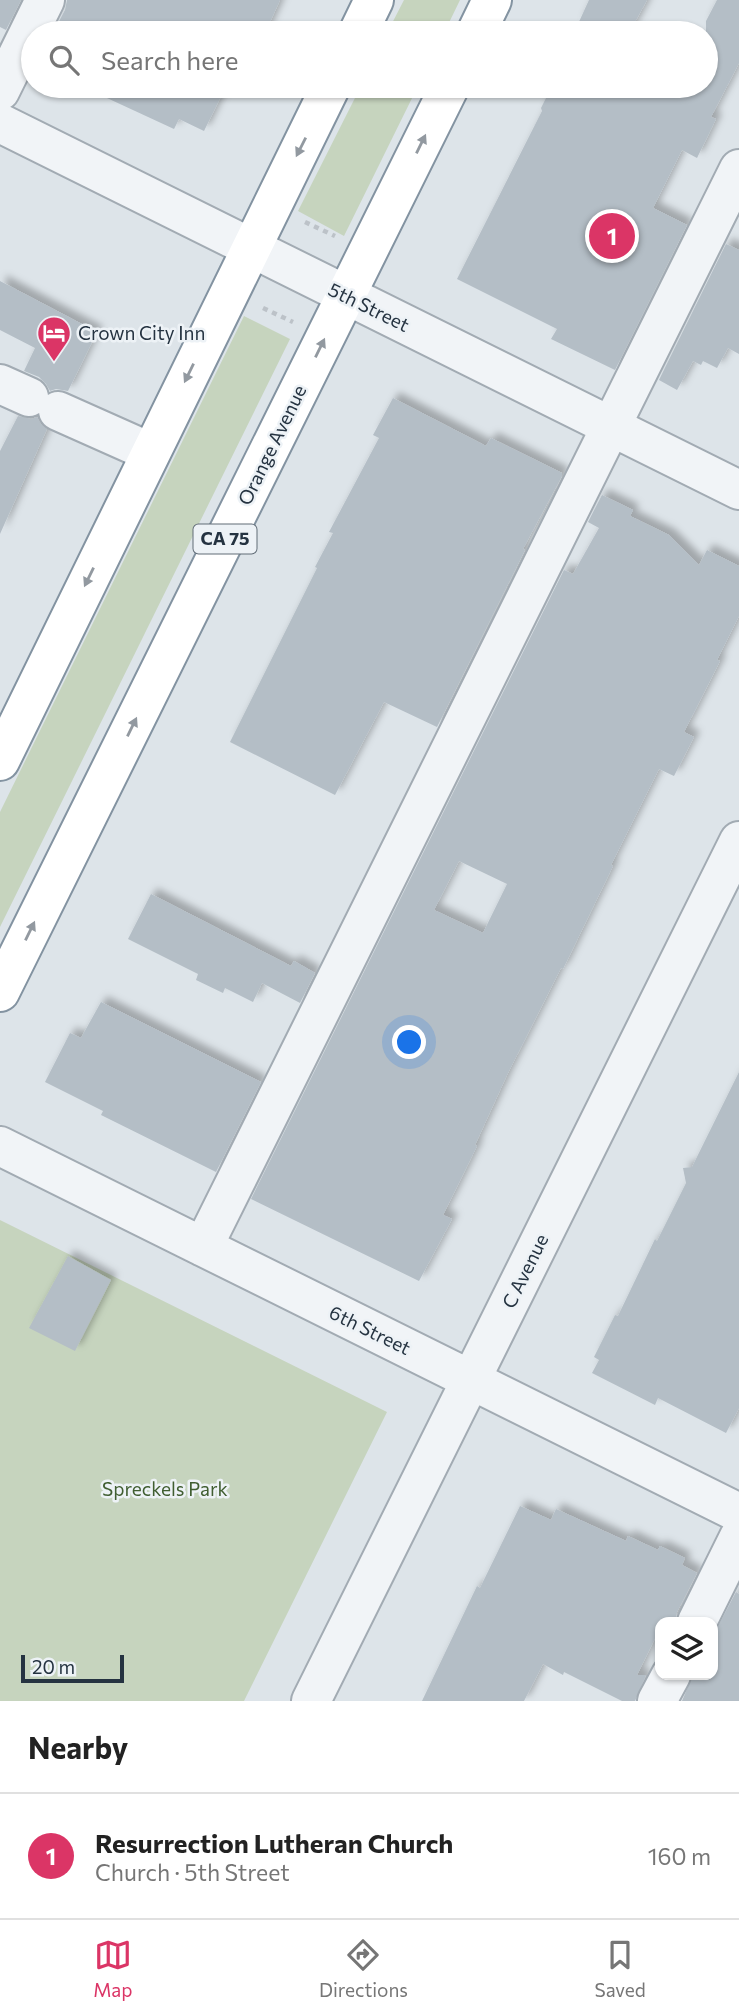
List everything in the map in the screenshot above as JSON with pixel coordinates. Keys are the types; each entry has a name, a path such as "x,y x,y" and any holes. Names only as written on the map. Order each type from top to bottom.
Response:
{"highway":[{"path":"364,21 374,0"},
{"path":"482,21 492,0"},
{"path":"0,761 325,98"},
{"name":"Orange Avenue","path":"0,992 444,98"}],"street":[{"path":"35,21 45,0"},
{"path":"0,91 21,49"},
{"name":"5th Street","path":"0,123 739,490"},
{"path":"203,1247 739,169"},
{"path":"29,397 150,452"},
{"name":"C Avenue","path":"311,1701 739,841"},
{"name":"6th Street","path":"0,1146 739,1513"},
{"path":"699,1617 739,1537"},
{"path":"657,1701 668,1680"}],"path":[{"path":"300,219 343,240"},
{"path":"257,305 300,325"}],"green space":[{"path":"404,0 460,0 450,21 393,21"},
{"path":"355,98 412,98 344,236 298,211"},
{"path":"244,316 290,339 0,927 0,812"},
{"name":"Spreckels Park","path":"0,1220 387,1412 244,1701 0,1701"}],"building":[{"path":"0,0 21,0 6,30 0,27"},
{"path":"67,0 280,0 270,21 59,21"},
{"path":"589,0 647,0 636,21 579,21"},
{"path":"717,0 739,0 739,63 711,117 716,119 697,158 682,150 653,208 687,225 615,370 551,339 557,329 457,279 542,111 546,98 718,98 718,21 706,21"},
{"path":"107,98 220,98 204,131 179,119 174,129"},
{"path":"726,244 739,250 739,354 728,348 717,368 703,361 701,365 693,361 677,390 659,380"},
{"name":"Crown City Inn","path":"0,281 97,332 68,391 50,391 39,377 24,371 35,348 0,330"},
{"path":"393,398 486,446 491,438 562,473 562,476 523,549 525,550 437,727 384,702 335,795 230,742 317,568 315,567 333,533 329,532 379,438 373,435"},
{"path":"18,416 31,419 37,417 47,429 0,534 0,451"},
{"path":"602,495 633,510 630,516 669,535 699,565 707,550 739,566 739,616 717,660 720,661 684,732 694,737 674,776 659,769 563,969 561,968 507,1075 475,1145 477,1146 443,1215 452,1219 419,1281 251,1199 564,570 573,574 599,528 588,522","holes":["459,861 507,884 483,933 434,910"]},
{"path":"151,894 291,966 294,961 315,973 300,1003 262,983 253,1002 225,988 223,993 196,980 198,974 128,939"},
{"path":"101,1002 261,1082 216,1172 101,1115 103,1111 45,1082 70,1033 81,1038"},
{"path":"739,1072 739,1408 726,1433 658,1398 655,1405 592,1373 599,1360 594,1357 686,1183 683,1168 692,1167"},
{"path":"68,1256 111,1280 75,1351 29,1328"},
{"path":"520,1506 551,1520 556,1509 626,1541 628,1536 658,1550 660,1546 685,1558 682,1565 697,1573 676,1617 655,1617 655,1638 637,1675 646,1675 635,1701 622,1701 543,1664 524,1701 422,1701 477,1586 480,1588"},
{"path":"736,1592 739,1594 739,1701 682,1701 691,1680 718,1680 718,1626"}],"place":[{"name":"Resurrection Lutheran Church","path":"612,236"},
{"name":"Crown City Inn","path":"54,363"}]}
